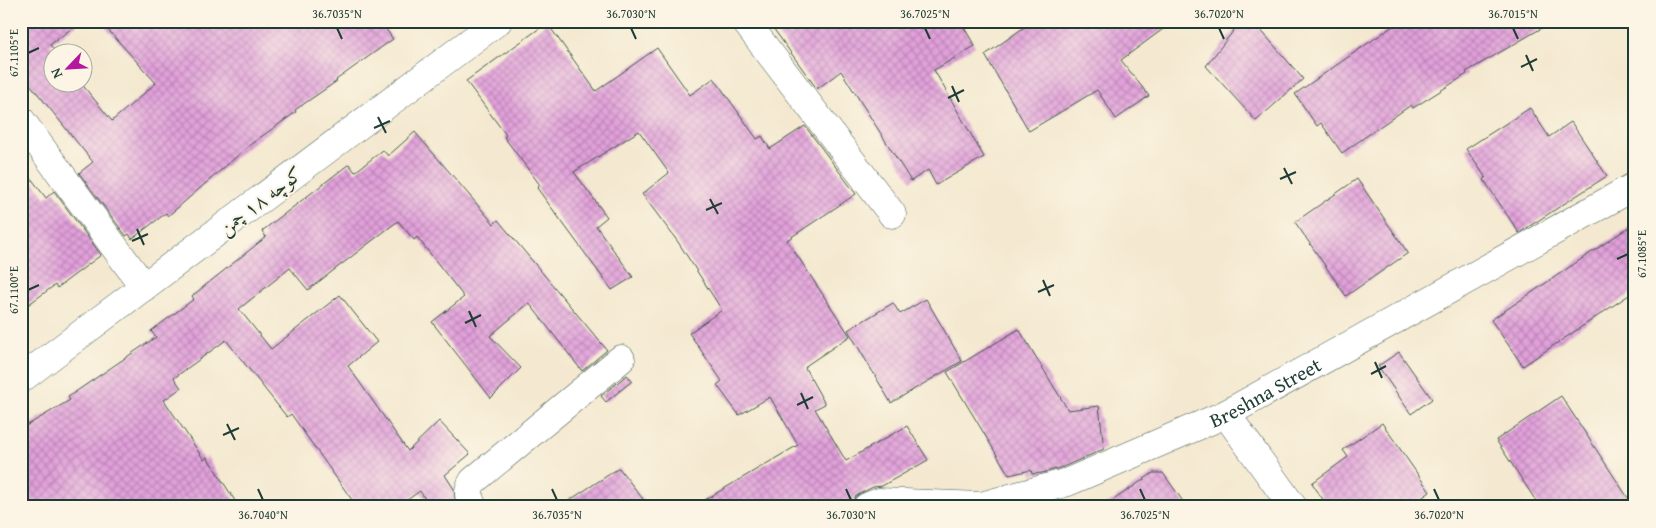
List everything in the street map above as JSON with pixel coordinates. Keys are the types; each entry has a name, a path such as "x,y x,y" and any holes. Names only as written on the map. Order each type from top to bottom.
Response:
{"street":[{"name":"كوچه ١٨ چمن","path":"21,379 498,21"},
{"path":"745,21 892,214"},
{"path":"21,120 144,287"},
{"name":"Breshna Street","path":"867,507 879,502 981,506 1068,482 1226,414 1635,186"},
{"path":"473,507 468,489 473,481 621,359"},
{"path":"1226,414 1293,507"}],"building":[{"path":"21,21 81,21 54,42 42,42 42,92 88,92 112,121 156,83 100,21 380,21 393,39 251,144 168,216 166,213 132,239 129,234 126,236 79,173 93,162 21,73"},
{"path":"768,21 960,21 975,46 934,70 984,157 936,185 928,170 911,181 841,71 817,89"},
{"path":"1033,21 1174,21 1121,60 1149,96 1116,119 1097,90 1029,131 985,55"},
{"path":"1241,21 1253,21 1303,79 1256,121 1206,66"},
{"path":"1400,21 1554,21 1466,72 1467,74 1413,108 1411,105 1342,153 1321,123 1317,126 1295,94"},
{"path":"547,23 596,91 657,48 690,95 714,78 757,139 762,136 770,149 805,126 856,194 787,240 850,336 805,368 825,404 815,409 846,461 907,426 928,460 882,486 873,487 861,493 855,497 852,505 848,507 693,507 798,445 770,397 739,415 717,385 722,381 689,333 722,310 678,242 642,194 669,173 639,131 574,172 607,217 596,226 633,277 612,290 537,188 540,185 504,137 506,135 466,81"},
{"path":"1530,108 1549,137 1571,122 1607,176 1519,233 1466,149"},
{"path":"415,132 494,224 498,220 607,350 582,371 529,303 490,336 521,368 491,398 432,322 464,297 417,237 414,240 398,221 308,290 290,268 239,309 271,349 340,295 377,342 348,366 408,451 439,421 470,454 445,475 454,489 456,507 430,507 420,491 397,507 357,507 291,414 287,417 226,340 174,378 181,388 164,400 204,460 207,457 239,507 21,507 21,429 70,400 68,397 156,337 151,331 194,299 192,296 266,237 262,231 349,164 355,172 383,150 388,156"},
{"path":"21,165 46,198 54,191 101,255 57,288 55,285 21,310"},
{"path":"1357,179 1408,253 1346,296 1295,222"},
{"path":"1635,223 1635,291 1523,366 1491,320"},
{"path":"926,299 962,361 891,403 848,330 893,303 900,314"},
{"path":"1019,329 1068,410 1099,406 1104,449 1063,467 1042,473 1032,474 1031,470 1009,475 947,372"},
{"path":"1399,352 1432,399 1411,414 1378,366"},
{"path":"627,375 632,381 606,402 601,396"},
{"path":"1561,396 1634,507 1540,507 1496,440"},
{"path":"1382,423 1430,492 1409,507 1328,507 1312,483 1348,457 1343,450"},
{"path":"619,468 649,507 559,507"},
{"path":"1153,473 1163,473 1187,507 1103,507"}]}
